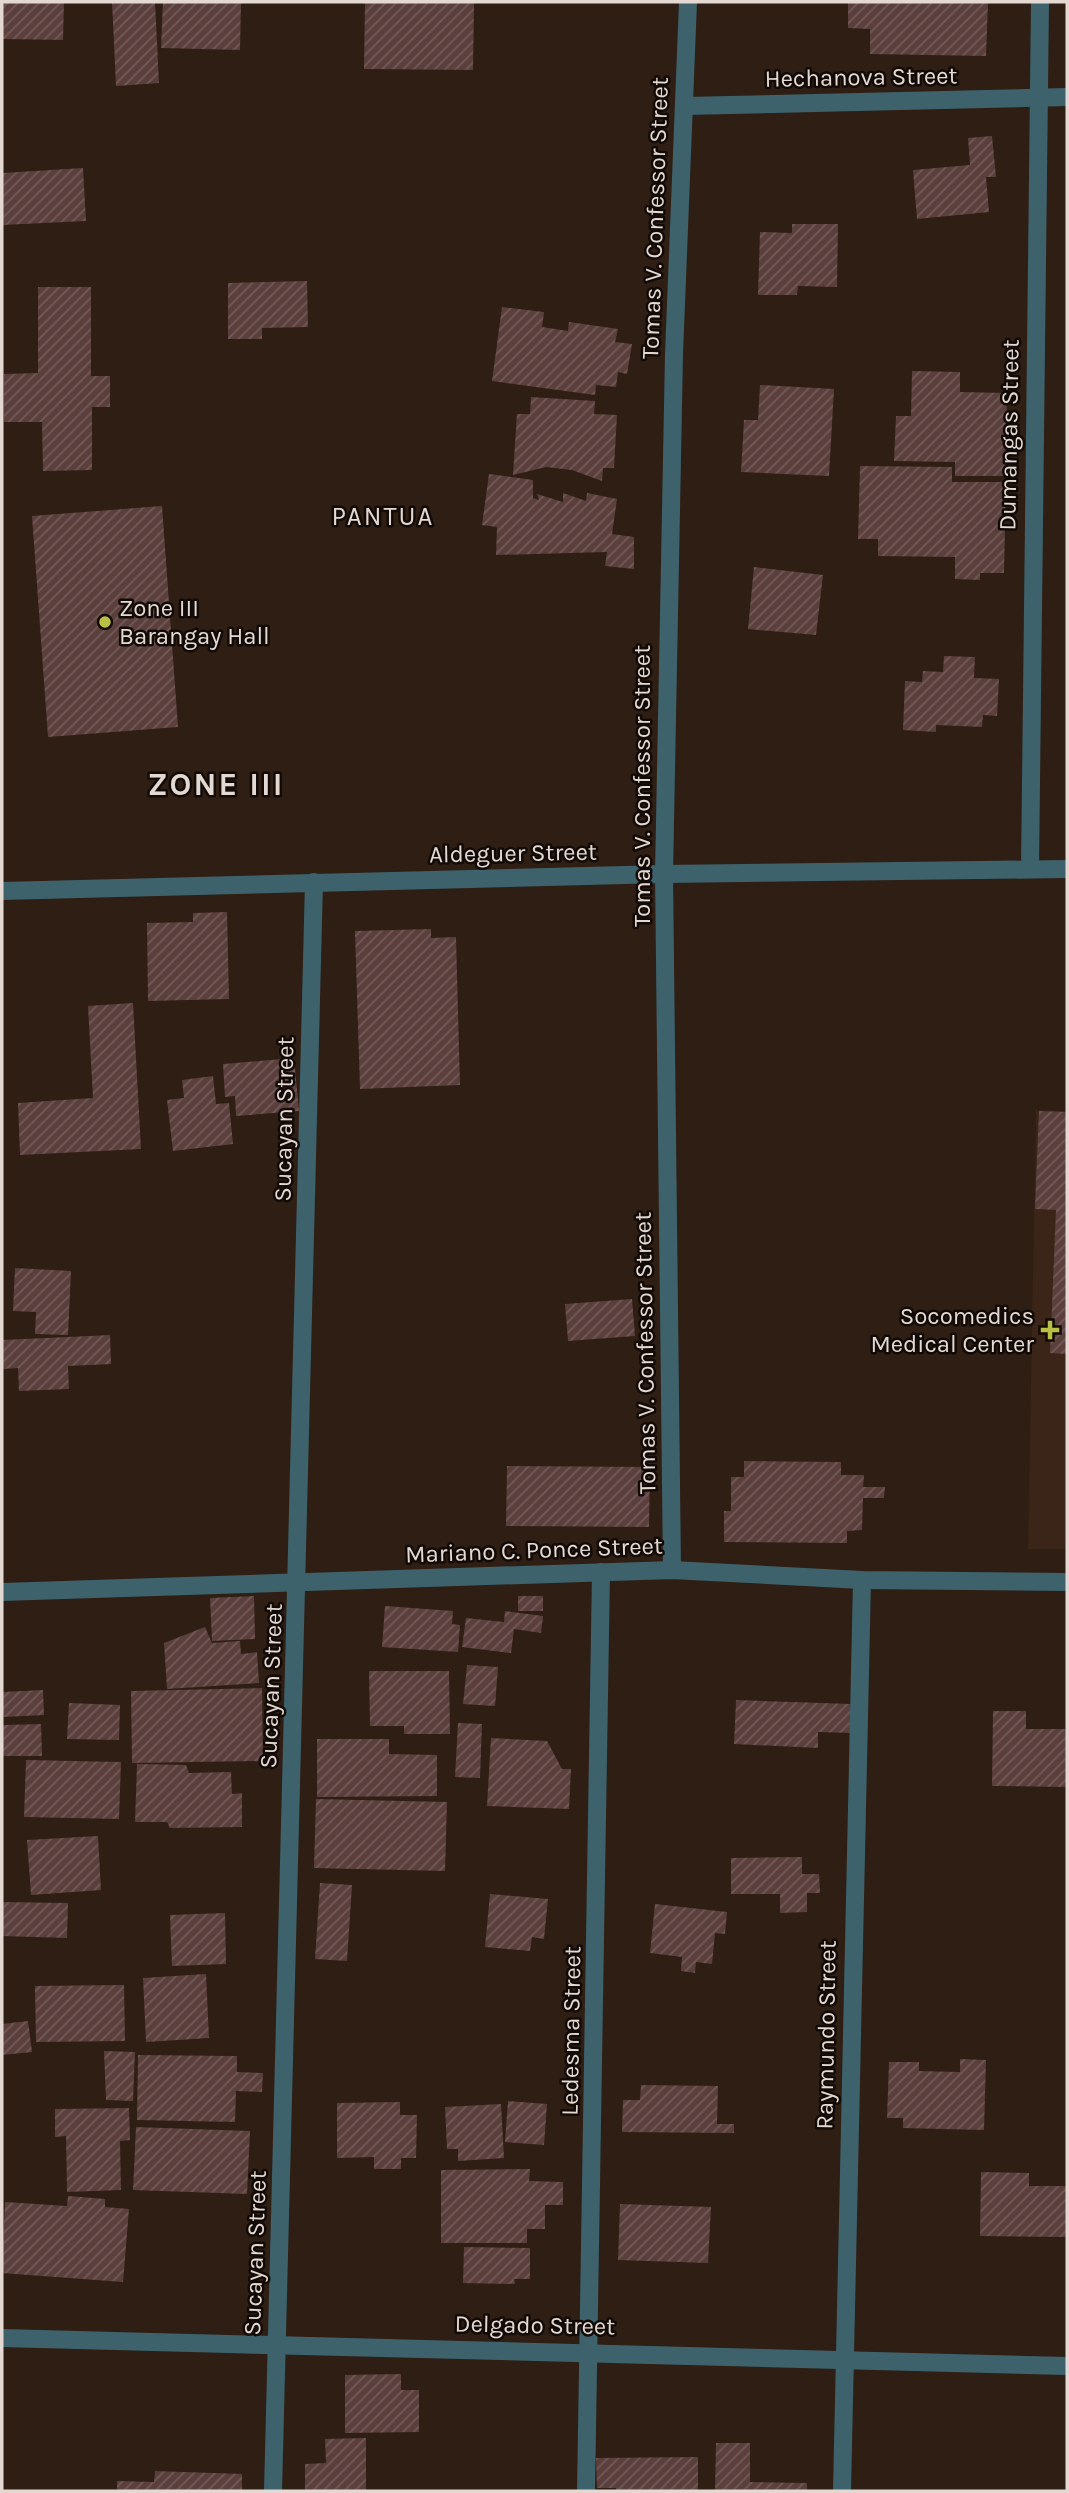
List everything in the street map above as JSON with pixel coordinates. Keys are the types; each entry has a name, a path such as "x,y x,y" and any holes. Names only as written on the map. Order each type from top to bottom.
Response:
{"street":[{"name":"Tomas V. Confessor Street","path":"672,1570 664,874 674,354 688,2"},
{"name":"Dumangas Street","path":"1030,869 1040,2"},
{"name":"Hechanova Street","path":"685,106 1067,97"},
{"name":"Aldeguer Street","path":"2,891 664,874 1067,869"},
{"name":"Sucayan Street","path":"273,2491 314,882"},
{"name":"Mariano C. Ponce Street","path":"2,1592 672,1570 862,1580 1067,1582"},
{"name":"Ledesma Street","path":"586,2491 601,1572"},
{"name":"Raymundo Street","path":"842,2491 842,2360 862,1580"},
{"name":"Delgado Street","path":"2,2338 1067,2365"}],"shaded area":[{"name":"Socomedics Medical Center","path":"1036,1110 1067,1111 1067,1549 1028,1549"}],"building":[{"path":"2,2 64,2 63,40 2,39"},
{"path":"112,2 155,2 159,83 116,86"},
{"path":"163,2 241,2 240,50 161,48"},
{"path":"365,2 474,2 473,70 364,69"},
{"path":"848,2 988,2 986,56 870,54 870,29 848,28"},
{"path":"992,136 996,177 986,177 989,212 917,219 913,170 970,165 968,138"},
{"path":"83,168 86,221 2,225 2,173"},
{"path":"792,224 838,224 837,287 798,286 797,295 758,295 760,232 792,233"},
{"path":"307,281 308,327 262,328 262,339 228,339 228,283"},
{"path":"38,287 91,287 91,376 110,376 110,407 92,407 92,470 43,471 42,422 4,422 4,374 38,373"},
{"path":"502,307 544,312 542,327 568,331 569,322 618,329 615,342 632,344 627,374 618,372 616,387 596,385 595,395 492,381"},
{"path":"912,371 960,372 960,392 1007,393 1005,476 955,476 955,462 894,461 896,416 911,416"},
{"path":"760,385 834,389 829,476 741,472 744,420 758,420"},
{"path":"531,397 595,401 594,414 617,415 614,468 603,468 602,481 572,470 546,467 513,475 517,414 530,414"},
{"path":"860,466 952,467 952,482 1006,482 1004,573 980,573 980,580 955,579 955,557 878,556 878,539 858,539"},
{"path":"489,474 533,480 533,498 539,500 537,494 563,502 563,493 586,501 587,493 617,499 612,534 634,537 634,569 605,566 607,552 496,555 497,527 482,525"},
{"name":"Zone III Barangay Hall","path":"162,506 178,727 48,737 32,516"},
{"path":"754,567 823,575 816,635 748,629"},
{"path":"944,656 975,657 974,678 999,679 997,716 983,715 982,727 936,725 936,732 903,730 905,681 922,682 923,671 943,672"},
{"path":"227,912 229,999 148,1001 147,923 193,922 193,913"},
{"path":"431,929 431,938 456,937 460,1085 360,1089 355,931"},
{"path":"133,1003 141,1149 20,1155 18,1103 93,1098 88,1006"},
{"path":"294,1058 299,1111 236,1116 235,1096 225,1097 223,1064"},
{"path":"213,1076 216,1104 229,1103 233,1144 173,1151 167,1100 184,1098 182,1080"},
{"path":"1039,1111 1067,1112 1067,1354 1050,1353 1056,1210 1035,1209"},
{"path":"15,1268 71,1271 68,1335 35,1334 36,1312 13,1311"},
{"path":"632,1299 635,1336 568,1341 565,1304"},
{"path":"110,1335 111,1364 68,1366 69,1389 19,1391 18,1368 3,1369 3,1340"},
{"path":"744,1461 841,1462 841,1475 864,1475 863,1487 885,1487 884,1498 863,1498 862,1530 847,1531 847,1543 724,1542 724,1511 731,1511 731,1477 744,1477"},
{"path":"507,1466 650,1467 649,1527 506,1526"},
{"path":"254,1596 255,1639 212,1641 210,1598"},
{"path":"518,1596 543,1596 543,1611 518,1611"},
{"path":"385,1606 453,1611 452,1624 460,1625 458,1652 382,1647"},
{"path":"505,1611 543,1616 541,1633 514,1629 511,1653 462,1647 466,1618 504,1622"},
{"path":"205,1627 212,1643 240,1641 241,1654 257,1652 259,1683 167,1689 164,1643"},
{"path":"467,1665 498,1667 495,1706 463,1704"},
{"path":"369,1671 449,1671 450,1734 404,1734 404,1726 370,1726"},
{"path":"262,1688 263,1761 132,1763 131,1691"},
{"path":"43,1690 44,1715 3,1717 2,1692"},
{"path":"736,1700 851,1704 850,1733 818,1732 818,1748 734,1744"},
{"path":"69,1703 120,1705 119,1740 67,1739"},
{"path":"993,1711 1026,1711 1026,1729 1067,1729 1067,1787 992,1786"},
{"path":"458,1723 482,1724 480,1778 455,1777"},
{"path":"41,1724 42,1756 2,1756 2,1725"},
{"path":"491,1738 547,1741 562,1769 571,1769 569,1809 487,1806"},
{"path":"317,1739 389,1739 389,1754 437,1755 437,1796 317,1797"},
{"path":"26,1760 121,1762 119,1819 24,1817"},
{"path":"137,1764 186,1765 189,1773 231,1772 232,1794 242,1793 242,1827 170,1828 167,1822 135,1822"},
{"path":"316,1799 447,1802 445,1871 314,1868"},
{"path":"98,1836 101,1890 31,1895 27,1840"},
{"path":"802,1857 802,1874 819,1874 820,1893 807,1893 807,1912 780,1913 780,1894 731,1894 731,1858"},
{"path":"320,1883 352,1885 347,1961 315,1959"},
{"path":"490,1894 548,1899 544,1939 532,1937 530,1951 485,1947"},
{"path":"2,1902 68,1903 67,1938 2,1936"},
{"path":"655,1904 727,1912 725,1934 715,1933 712,1964 696,1962 695,1973 681,1971 682,1957 650,1953"},
{"path":"225,1913 226,1964 172,1966 170,1915"},
{"path":"206,1974 209,2038 146,2042 143,1978"},
{"path":"124,1985 125,2041 36,2042 35,1986"},
{"path":"28,2021 32,2052 2,2055 2,2024"},
{"path":"104,2051 135,2052 133,2101 106,2100"},
{"path":"138,2055 237,2056 237,2072 263,2073 262,2092 236,2091 235,2122 137,2120"},
{"path":"960,2059 986,2060 984,2130 903,2128 903,2118 887,2118 889,2062 919,2062 919,2071 960,2072"},
{"path":"641,2085 718,2086 717,2124 734,2124 734,2133 622,2132 623,2100 640,2100"},
{"path":"508,2101 547,2104 544,2145 505,2142"},
{"path":"400,2102 400,2115 417,2115 416,2158 401,2158 401,2169 374,2169 374,2157 337,2158 337,2103"},
{"path":"501,2104 504,2158 458,2161 458,2149 447,2149 445,2107"},
{"path":"129,2108 130,2140 120,2141 121,2190 67,2192 66,2136 55,2137 55,2109"},
{"path":"136,2127 250,2131 247,2194 133,2190"},
{"path":"530,2169 529,2181 563,2182 563,2205 545,2205 545,2229 527,2229 527,2243 441,2243 441,2170"},
{"path":"981,2172 1029,2173 1029,2186 1067,2186 1067,2237 980,2236"},
{"path":"68,2196 105,2199 105,2207 129,2209 123,2282 2,2273 5,2202 67,2206"},
{"path":"620,2204 711,2207 708,2263 618,2260"},
{"path":"464,2247 530,2248 530,2279 514,2279 515,2284 463,2283"},
{"path":"401,2374 401,2390 419,2390 419,2432 345,2433 345,2375"},
{"path":"366,2438 366,2491 305,2491 305,2464 326,2463 325,2439"},
{"path":"716,2443 750,2443 750,2482 807,2483 807,2491 715,2491"},
{"path":"698,2457 698,2491 616,2491 616,2488 597,2488 596,2458"},
{"path":"155,2471 242,2474 242,2491 117,2491 117,2481 154,2482"}],"place":[{"name":"Zone III Barangay Hall","path":"105,622"},
{"name":"Socomedics Medical Center","path":"1050,1330"}],"district":[{"name":"PANTUA","path":"383,516"},
{"name":"ZONE III","path":"216,784"}]}
